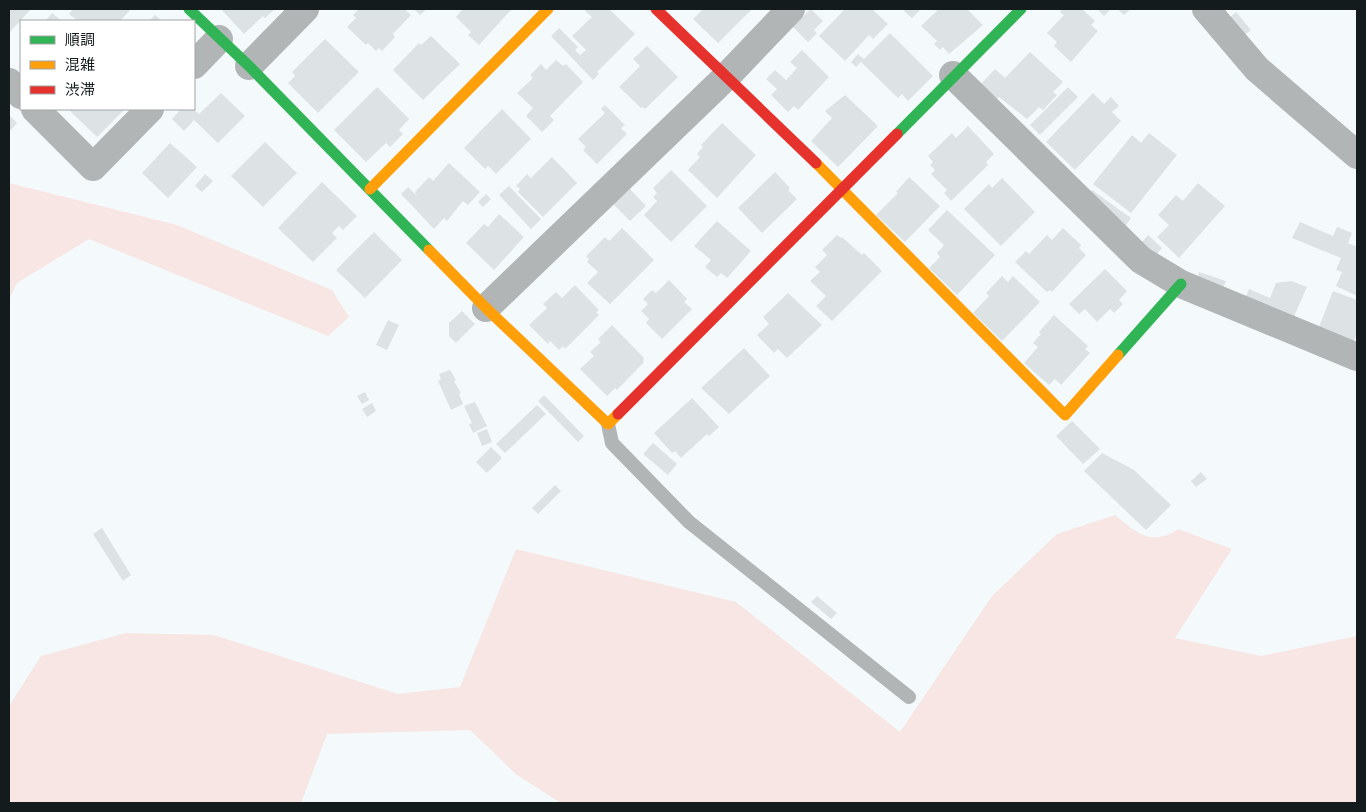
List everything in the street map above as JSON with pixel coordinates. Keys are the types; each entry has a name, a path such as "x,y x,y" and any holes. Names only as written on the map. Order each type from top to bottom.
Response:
{"street":[{"path":"189,9 249,66 486,308 608,424 843,190 953,75 1021,9"},
{"path":"249,66 305,9"},
{"path":"370,189 548,9"},
{"path":"656,9 843,190 1065,415 1181,284"},
{"path":"486,308 726,76 791,9"},
{"path":"1206,9 1257,68 1357,156"},
{"path":"195,64 219,39"},
{"path":"953,75 1141,260 1181,284 1357,357"},
{"path":"9,82 20,94"},
{"path":"36,110 93,167 149,110"}],"lane":[{"path":"608,424 612,443 689,522 908,697"}],"shaded area":[{"path":"9,183 177,225 332,290 349,317 328,336 89,239 17,283 9,299"},
{"path":"1115,515 1145,536 1160,537 1178,529 1232,549 1175,638 1261,656 1357,636 1357,803 561,803 517,775 470,730 327,734 301,803 9,803 9,706 41,656 126,633 214,635 398,694 460,687 516,549 736,602 900,732 992,596 1057,534"}],"building":[{"path":"9,9 31,9 20,20 9,33"},
{"path":"73,9 131,9 121,20 77,20 69,14"},
{"path":"221,9 275,9 265,18 263,16 244,34"},
{"path":"359,9 404,9 411,15 393,34 395,37 382,51 379,48 376,51 368,43 366,45 347,27 356,18 353,15"},
{"path":"414,9 427,9 420,15"},
{"path":"463,9 511,10 479,45 468,35 471,32 456,17"},
{"path":"587,9 609,9 635,34 597,72 599,74 593,80 551,36 559,28 578,47 575,50 580,55 586,50 572,36 592,17 585,11"},
{"path":"703,9 752,9 718,43 693,19"},
{"path":"811,9 823,21 814,30 817,33 808,42 792,26"},
{"path":"845,9 872,9 888,24 873,39 869,35 845,61 819,36"},
{"path":"906,9 921,9 912,18 904,11"},
{"path":"939,9 967,9 983,25 949,54 943,47 940,50 934,44 937,41 921,26"},
{"path":"1062,9 1082,9 1095,21 1091,25 1098,31 1071,62 1054,46 1057,42 1047,33 1064,15 1060,12"},
{"path":"1097,9 1111,9 1104,16"},
{"path":"1117,9 1131,9 1124,15"},
{"path":"1236,12 1251,30 1242,37 1227,20"},
{"path":"52,13 61,20 46,20"},
{"path":"155,15 161,20 150,20"},
{"path":"890,33 933,76 908,101 902,94 898,98 861,62 856,67 851,62 858,54 864,59"},
{"path":"431,36 460,64 423,100 393,70 419,43 421,45"},
{"path":"325,39 359,72 318,113 288,83 295,76 292,72"},
{"path":"647,46 678,77 645,109 641,108 619,87 640,66 633,59"},
{"path":"802,50 829,77 798,110 794,106 788,112 771,95 777,89 766,79 775,70 786,80 797,68 790,62"},
{"path":"1030,52 1063,82 1053,92 1057,95 1043,110 1039,107 1027,119 999,97 990,106 979,86 995,69 1005,78"},
{"path":"556,60 563,66 566,64 583,82 550,116 554,120 542,132 526,116 533,108 517,93 533,78 530,75 541,64 546,70"},
{"path":"377,87 409,119 399,130 403,134 390,147 386,143 366,162 334,130"},
{"path":"1068,87 1078,97 1040,135 1030,125"},
{"path":"221,93 245,116 218,143 194,120 184,131 172,119 180,110 194,110 199,114"},
{"path":"1093,93 1104,104 1111,97 1119,106 1112,112 1121,121 1075,170 1046,142"},
{"path":"845,95 878,126 838,167 811,141 832,118 825,111"},
{"path":"605,105 625,125 621,128 627,134 597,164 583,150 586,147 578,139 605,113 601,109"},
{"path":"502,109 531,139 496,174 488,166 485,169 464,148"},
{"path":"69,110 124,110 97,137"},
{"path":"9,115 17,123 9,132"},
{"path":"722,123 756,155 717,198 688,170 700,157 697,154 703,147 701,145"},
{"path":"968,126 994,154 986,162 988,165 951,201 944,193 947,190 931,174 935,170 930,165 933,162 928,156 952,133 956,138"},
{"path":"1149,133 1177,155 1131,213 1093,184 1132,135 1141,143"},
{"path":"265,142 297,173 263,207 231,176"},
{"path":"170,143 197,167 168,198 142,173"},
{"path":"552,157 577,183 543,217 518,192 520,189 516,186 527,174 531,178"},
{"path":"449,163 480,192 468,205 463,201 447,221 444,218 434,229 401,194 408,187 417,196 415,192 429,177 433,181"},
{"path":"671,170 707,206 671,242 644,215 657,201 653,197 657,193 653,188"},
{"path":"775,172 790,188 788,190 797,199 762,233 738,208"},
{"path":"205,174 213,181 202,192 195,186"},
{"path":"909,177 940,206 905,242 876,215 898,193 896,192"},
{"path":"1002,178 1035,212 1001,246 964,209 989,184 992,188"},
{"path":"322,182 357,216 343,230 339,226 332,233 337,238 313,262 278,228"},
{"path":"1198,183 1225,206 1179,258 1157,237 1169,225 1158,215 1176,195 1183,201"},
{"path":"509,186 541,219 531,229 499,195"},
{"path":"629,188 646,206 630,221 613,204"},
{"path":"1092,190 1131,218 1124,228 1085,199"},
{"path":"486,194 491,199 483,207 478,202"},
{"path":"947,210 995,255 957,295 929,268 940,257 937,253 944,245 928,230"},
{"path":"499,214 524,237 494,270 466,243 484,224 488,227"},
{"path":"717,221 751,251 727,278 721,273 717,277 705,267 711,260 694,246"},
{"path":"1300,222 1333,236 1337,227 1352,233 1348,243 1357,247 1357,296 1336,286 1342,272 1336,270 1341,258 1292,238"},
{"path":"622,228 654,260 610,304 587,283 598,272 587,262 589,259 586,256 605,237 609,241"},
{"path":"1063,228 1081,245 1079,248 1086,255 1052,292 1050,290 1047,292 1015,262 1026,251 1029,254 1047,235 1052,240"},
{"path":"374,232 402,260 365,298 336,270"},
{"path":"837,235 842,237 862,255 864,253 882,271 832,321 816,306 826,296 810,281 820,272 815,267 827,255 822,250"},
{"path":"1148,235 1162,248 1149,262 1135,250"},
{"path":"1105,269 1127,291 1119,300 1123,304 1114,313 1110,309 1097,322 1085,309 1079,314 1069,304"},
{"path":"1199,272 1226,281 1221,293 1197,284"},
{"path":"1002,276 1008,282 1013,276 1040,302 1002,341 973,313 989,296 986,293"},
{"path":"669,280 687,299 684,302 692,309 662,339 646,323 649,319 641,311 648,304 643,299 652,290 656,293"},
{"path":"1291,281 1307,287 1292,321 1244,301 1249,289 1270,298 1276,283"},
{"path":"575,285 599,310 596,312 599,315 565,349 563,346 559,350 550,341 548,344 529,325 547,308 543,304 556,292 562,298"},
{"path":"1333,291 1357,300 1357,333 1354,341 1319,327"},
{"path":"788,293 822,325 787,358 778,349 774,353 757,335 769,324 763,317"},
{"path":"462,311 475,324 456,343 449,336 449,323"},
{"path":"1054,315 1088,346 1085,349 1090,353 1061,385 1055,379 1049,385 1024,363 1038,347 1033,343 1041,334 1039,332"},
{"path":"388,320 399,325 387,350 376,345"},
{"path":"612,325 644,358 644,362 617,390 615,388 607,396 580,369 594,356 590,352 601,342 598,339"},
{"path":"744,348 770,376 729,414 701,388"},
{"path":"450,370 461,393 459,394 463,404 451,410 438,381 441,379 439,374"},
{"path":"365,392 369,400 362,404 357,396"},
{"path":"544,395 584,436 578,442 538,401"},
{"path":"692,398 719,427 709,436 707,434 681,458 675,451 672,453 654,433"},
{"path":"475,402 487,426 473,433 469,424 472,423 464,406"},
{"path":"372,403 376,411 367,417 362,409"},
{"path":"537,405 546,414 505,453 496,444"},
{"path":"1072,421 1100,449 1083,464 1056,436"},
{"path":"487,429 492,442 482,446 477,433"},
{"path":"653,443 677,464 668,475 643,454"},
{"path":"491,447 502,458 487,473 476,462"},
{"path":"1102,453 1134,470 1171,505 1146,530 1084,471"},
{"path":"1201,472 1207,479 1196,487 1191,481"},
{"path":"555,485 561,491 538,514 532,508"},
{"path":"102,528 131,575 123,581 93,534"},
{"path":"817,596 837,613 831,619 811,602"}],"traffic: fast":[{"path":"189,9 249,66 429,250"},
{"path":"897,134 1021,9"},
{"path":"1118,355 1181,284"}],"traffic: slow":[{"path":"370,189 548,9"},
{"path":"816,163 1065,415 1118,355"},
{"path":"429,250 486,308 608,424 618,414"}],"traffic: jam":[{"path":"656,9 816,163"},
{"path":"618,414 897,134"}]}
